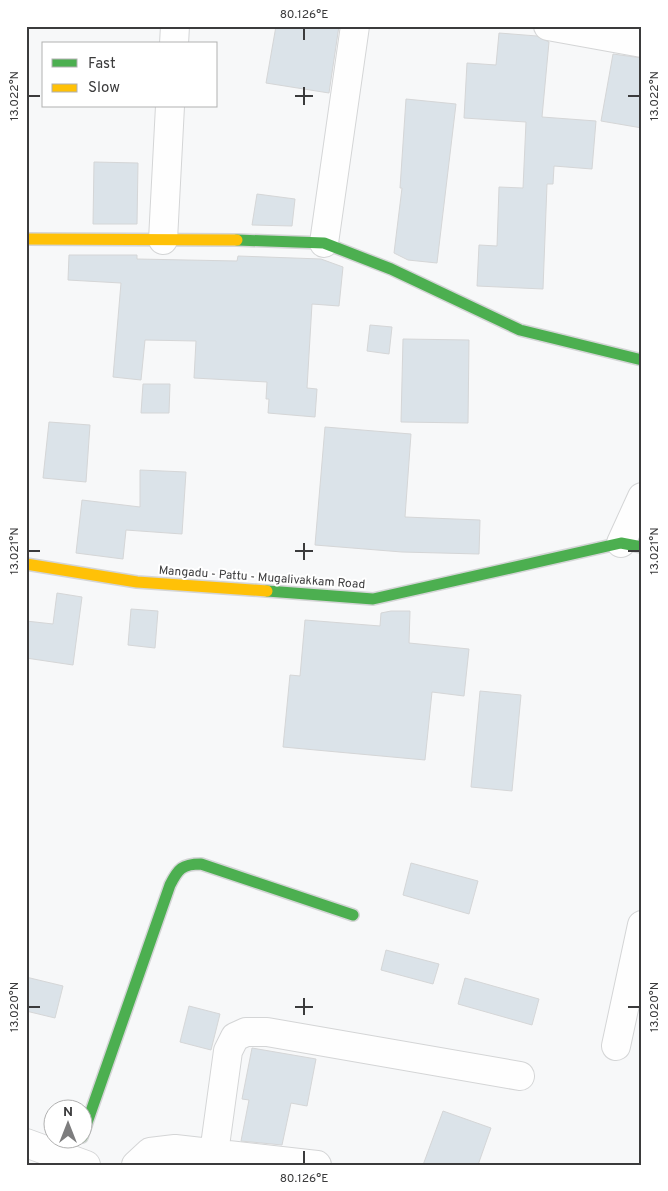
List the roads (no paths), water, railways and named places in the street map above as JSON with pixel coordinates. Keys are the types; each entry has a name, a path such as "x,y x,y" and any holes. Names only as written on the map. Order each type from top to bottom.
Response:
{"street":[{"path":"174,42 175,26"},
{"path":"324,244 355,26"},
{"path":"548,26 642,43"},
{"path":"163,240 170,108"},
{"path":"26,239 244,240 324,244 391,268 520,330 642,360"},
{"path":"632,545 642,497"},
{"name":"Mangadu - Pattu - Mugalivakkam Road","path":"26,564 137,582 373,599 632,545"},
{"path":"26,1143 81,1150 170,885 176,873 187,864 201,864 353,914"},
{"path":"616,1046 642,925"},
{"path":"214,1153 228,1051 235,1036 246,1032 267,1032 520,1076"},
{"path":"136,1165 150,1152 175,1148 317,1165"}]}
